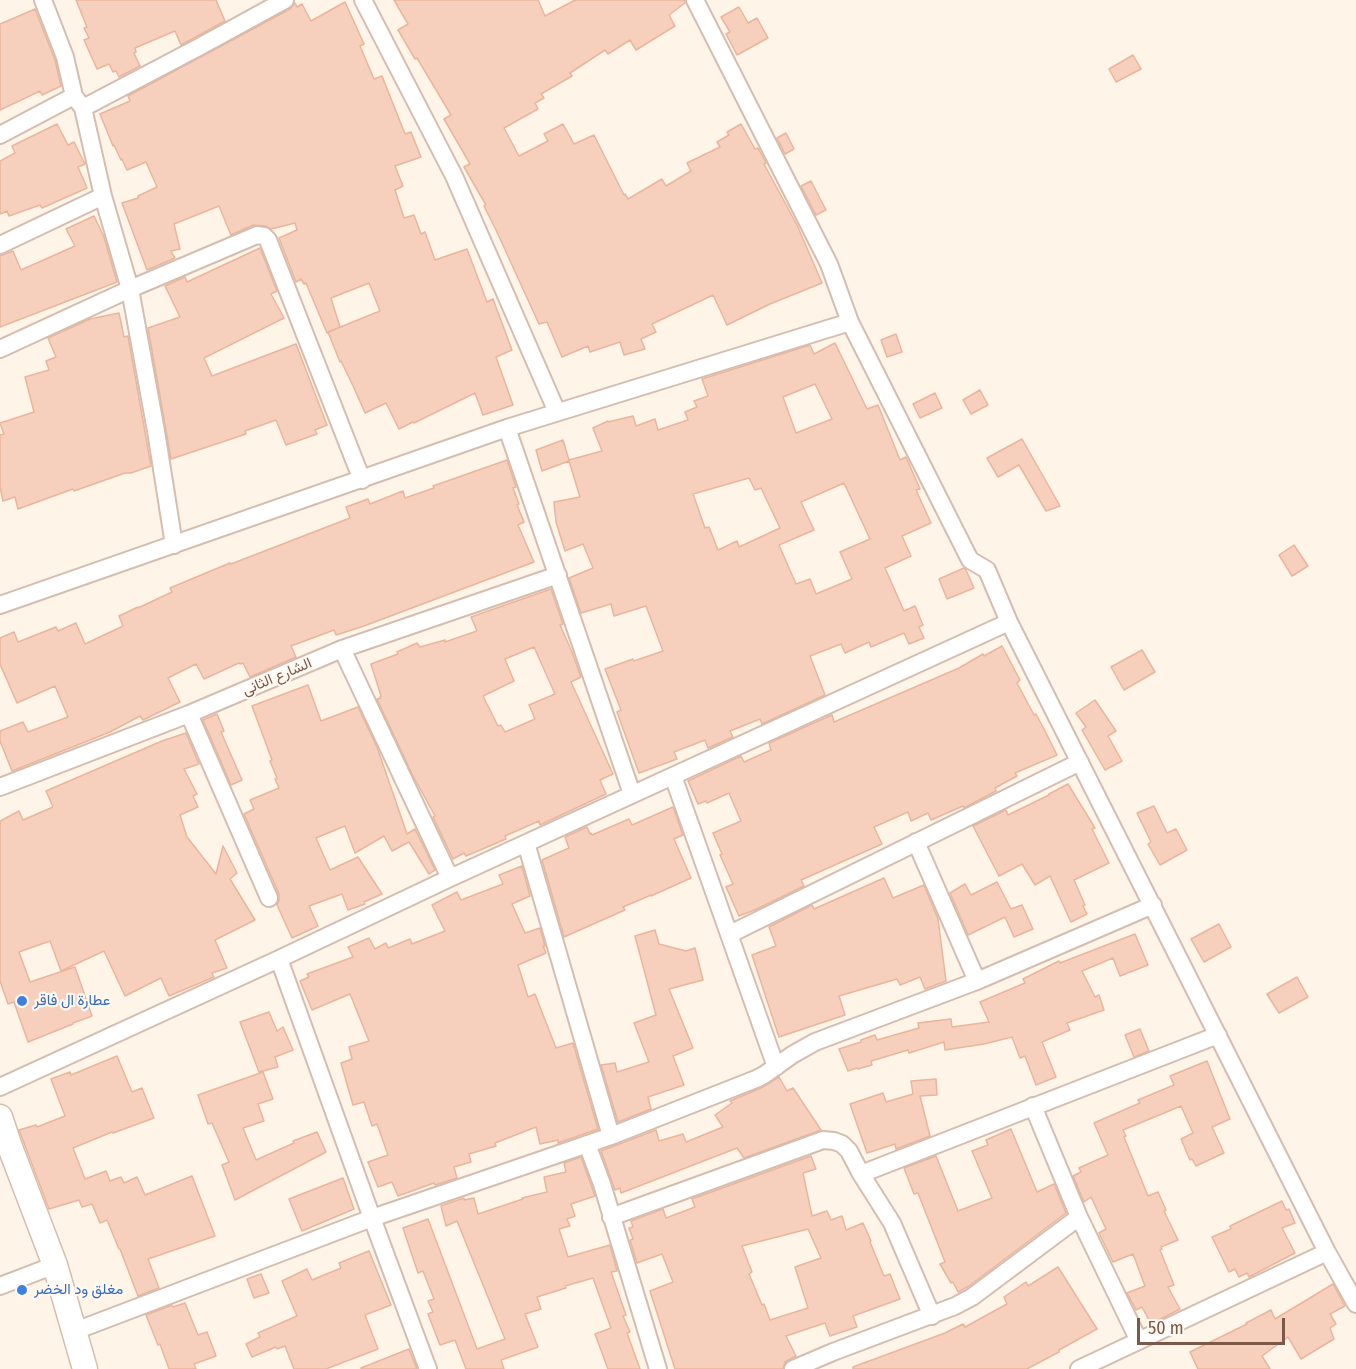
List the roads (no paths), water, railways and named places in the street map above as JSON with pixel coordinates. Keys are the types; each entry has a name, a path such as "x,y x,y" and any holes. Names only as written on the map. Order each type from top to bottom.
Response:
{"street":[{"path":"43,0 79,102 130,289 174,545"},
{"path":"0,135 199,47 285,0"},
{"path":"363,0 454,176 557,412"},
{"path":"695,0 829,264 850,322 970,560 987,570 1009,622 1327,1251 1356,1304"},
{"path":"0,245 103,196"},
{"path":"0,349 130,289 257,235 264,236 268,240 362,480"},
{"path":"0,605 507,428 850,322"},
{"path":"507,428 632,794"},
{"name":"الشارع الثانى","path":"0,787 189,714 342,650 558,575"},
{"path":"0,1087 1009,622"},
{"path":"342,650 450,878"},
{"path":"189,714 269,898"},
{"path":"730,934 1080,762"},
{"path":"673,776 776,1067"},
{"path":"916,842 977,981"},
{"path":"526,843 611,1136"},
{"path":"75,1331 372,1218 611,1136 756,1079 815,1042 977,981 1153,905"},
{"path":"279,959 428,1369"},
{"path":"861,1174 1218,1035"},
{"path":"1033,1106 1079,1217 1139,1341"},
{"path":"0,1118 5,1149 55,1265 85,1369"},
{"path":"612,1217 823,1140 834,1141 842,1144 849,1151 892,1223 932,1316"},
{"path":"587,1144 612,1217 658,1369"},
{"path":"793,1369 932,1316 972,1297 1079,1217"},
{"path":"1079,1369 1327,1251"},
{"path":"0,1286 55,1265"}],"place":[{"name":"عطارة ال فاقر","path":"22,1001"},
{"name":"مغلق ود الخضر","path":"22,1290"}]}
